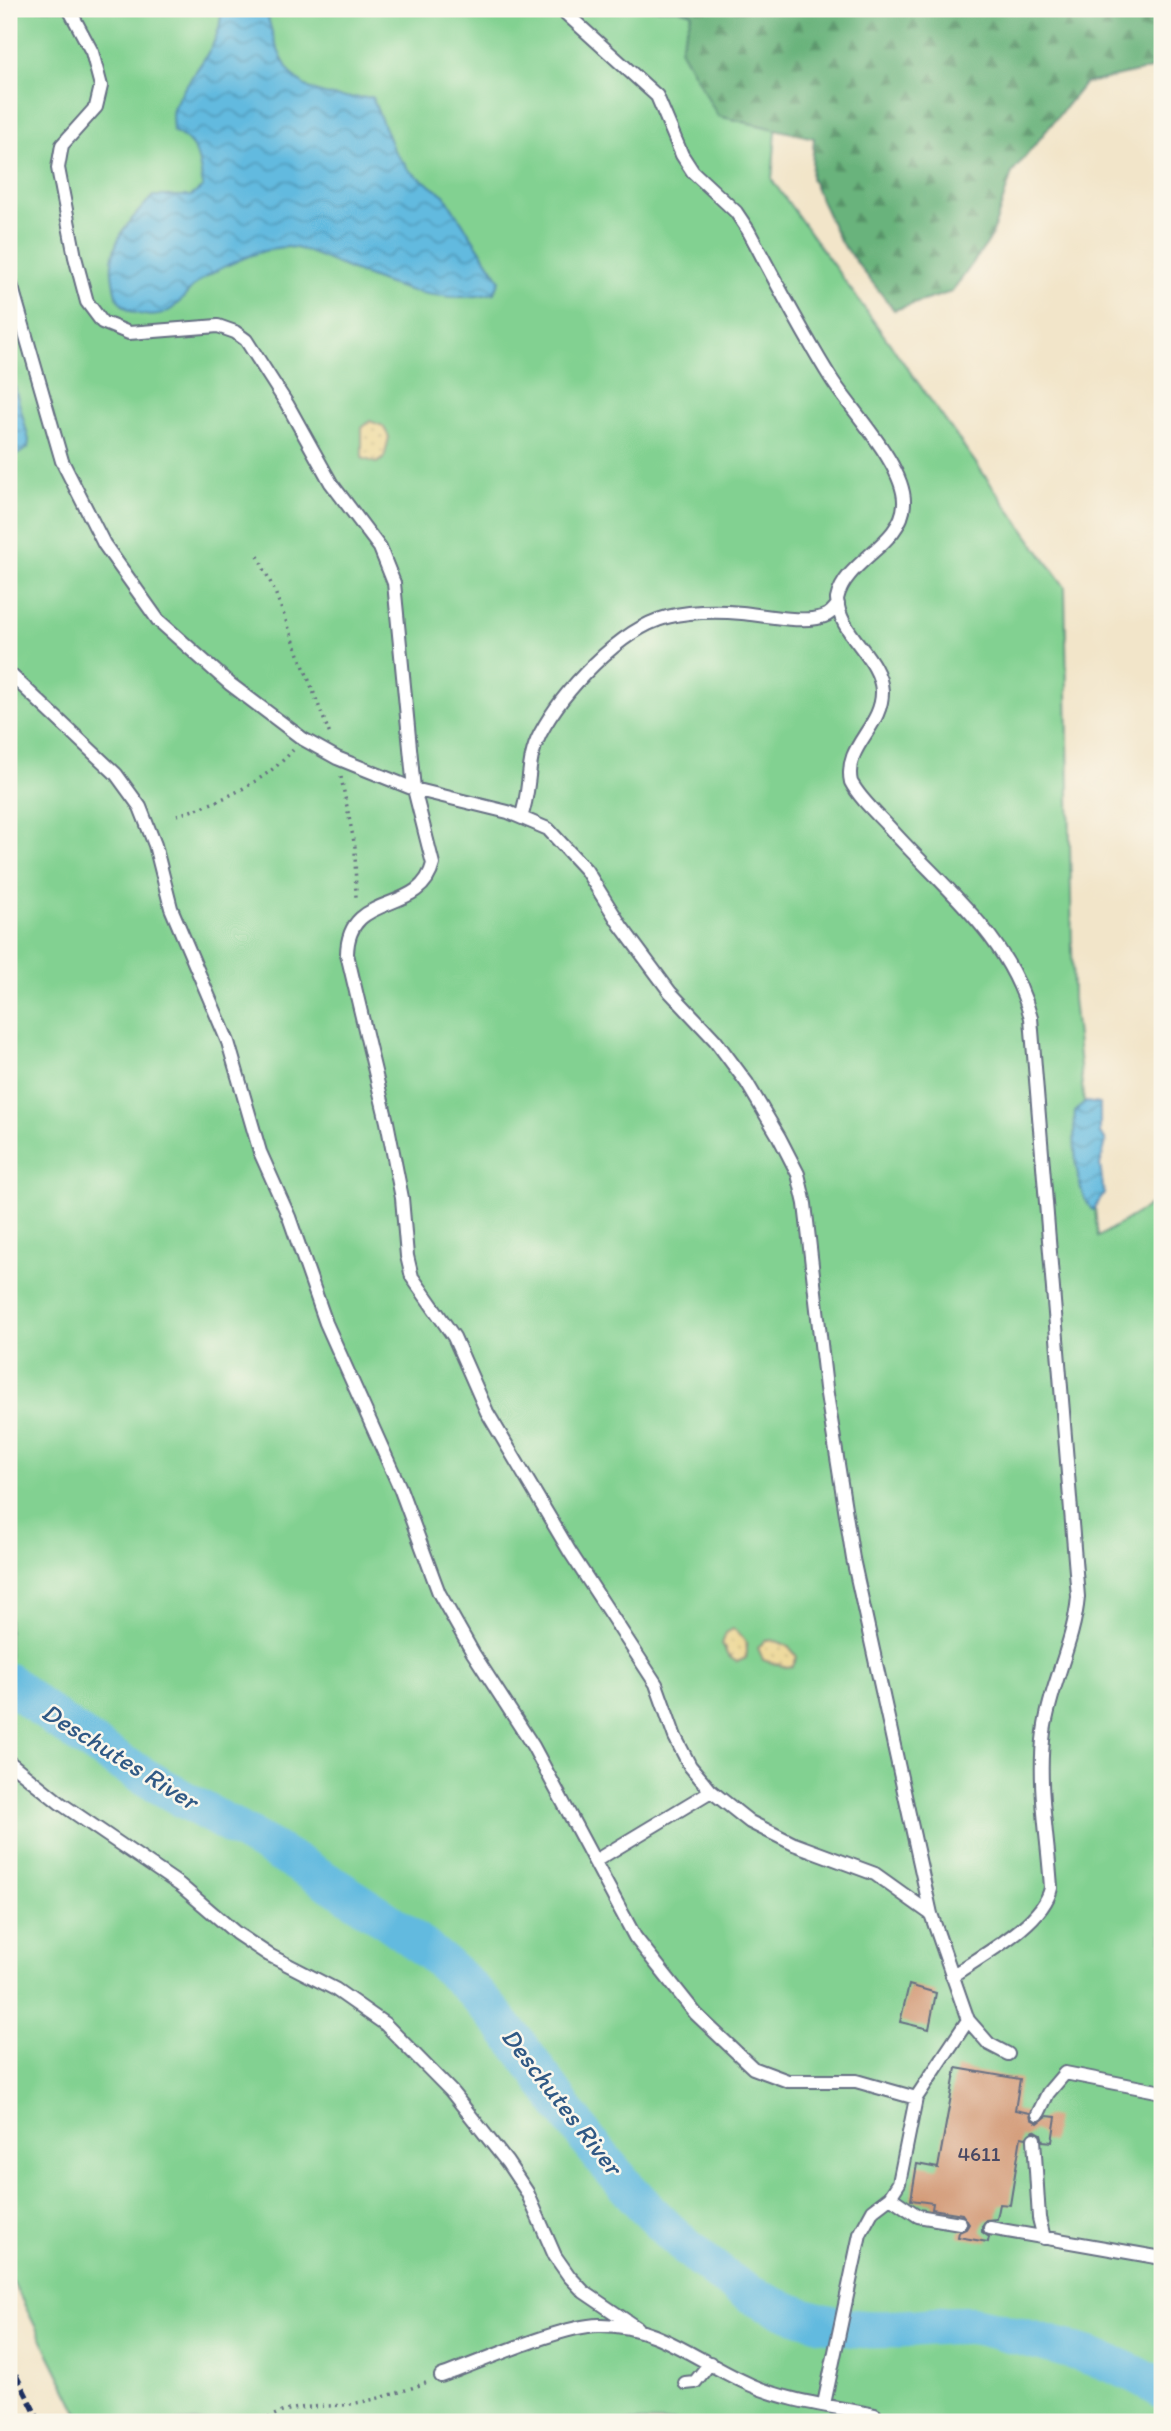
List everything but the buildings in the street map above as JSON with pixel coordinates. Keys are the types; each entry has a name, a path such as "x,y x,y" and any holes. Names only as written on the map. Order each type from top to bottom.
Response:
{"lane":[{"path":"69,9 92,52 101,86 96,107 62,145 58,168 75,257 87,302 103,322 128,333 218,326 235,332 257,354 325,474 380,548 390,573 414,789 433,857 431,869 415,892 375,908 357,920 348,936 347,954 402,1198 409,1268 419,1288 454,1337 498,1431 576,1562 656,1684 682,1752 711,1791 750,1822 794,1844 874,1874 931,1914"},
{"path":"561,9 657,96 682,155 693,172 736,212 831,378 896,474 904,504 899,520 885,540 846,578 838,594 838,604 845,626 869,661 881,689 877,717 854,753 849,774 851,782 898,837 982,924 1007,959 1026,1000 1034,1038 1079,1586 1073,1629 1048,1711 1043,1741 1051,1888 1049,1900 1035,1917 952,1976"},
{"path":"9,277 62,461 104,544 158,620 230,684 303,739 337,758 414,789 521,817 548,829 586,870 621,926 670,992 715,1040 747,1083 798,1174 805,1204 826,1388 853,1559 931,1914 968,2020 989,2044 1008,2054"},
{"path":"521,817 528,761 545,726 597,663 633,633 659,619 677,615 718,612 809,618 828,615 838,604"},
{"path":"9,673 116,774 140,807 155,845 171,908 228,1042 260,1152 293,1229 326,1323 400,1488 439,1593 473,1653 533,1746 635,1937 696,2014 753,2068 788,2081 856,2081 916,2098"},
{"path":"9,1762 60,1802 180,1885 236,1933 289,1966 335,1989 385,2024 451,2091 507,2162 527,2192 555,2256 583,2292 637,2328 750,2385 789,2398 875,2415"},
{"path":"595,1861 711,1791"},
{"path":"824,2404 860,2234 873,2210 890,2197 899,2183 907,2157 916,2098 968,2020"},
{"path":"1038,2115 1048,2093 1065,2073 1161,2091"},
{"path":"1034,2139 1039,2218 1044,2238"},
{"path":"890,2197 918,2216 960,2223"},
{"path":"990,2228 1162,2258"},
{"path":"441,2376 595,2325 637,2328"},
{"path":"685,2383 695,2382 710,2363"}],"path":[{"path":"177,815 212,803 254,781 284,760 303,739"},
{"path":"262,2422 275,2413 302,2406 343,2405 441,2376"}],"green space":[{"path":"9,9 786,9 772,180 1065,587 1073,999 1098,1237 1157,1201 1162,1201 1162,2422 83,2422 9,2274"},
{"path":"678,9 1162,9 1162,70 1155,68 1084,84 1012,173 991,238 952,292 894,310 839,240 811,178 814,138 718,116 680,49 692,13"}],"sand":[{"path":"370,421 383,426 389,437 384,459 376,463 362,458 362,428"},
{"path":"733,1629 741,1635 747,1649 746,1658 737,1662 728,1656 722,1644 726,1633"},
{"path":"765,1640 779,1642 791,1650 797,1657 793,1666 785,1667 763,1660 758,1648"}],"water":[{"path":"221,9 266,9 272,32 287,67 297,80 310,89 327,95 372,97 393,149 410,171 444,195 500,280 494,293 453,297 413,291 374,279 304,250 284,247 252,255 218,270 200,281 174,307 164,313 141,315 122,305 115,290 112,261 114,250 124,230 153,196 191,196 203,187 199,161 193,147 173,131 172,111 210,49 220,23"},
{"path":"9,365 29,440 28,448 9,460"},
{"path":"1086,1102 1100,1104 1100,1134 1106,1141 1100,1165 1104,1194 1093,1210 1078,1178 1074,1134 1075,1111"}],"waterway":[{"name":"Deschutes River","path":"9,1682 60,1722 114,1758 340,1889 394,1925 445,1965 496,2016 584,2136 650,2212 699,2258 750,2294 790,2312 851,2328 890,2329 944,2325 988,2328 1093,2357 1129,2371 1162,2390"}],"railway":[{"path":"9,2361 40,2422"}]}
